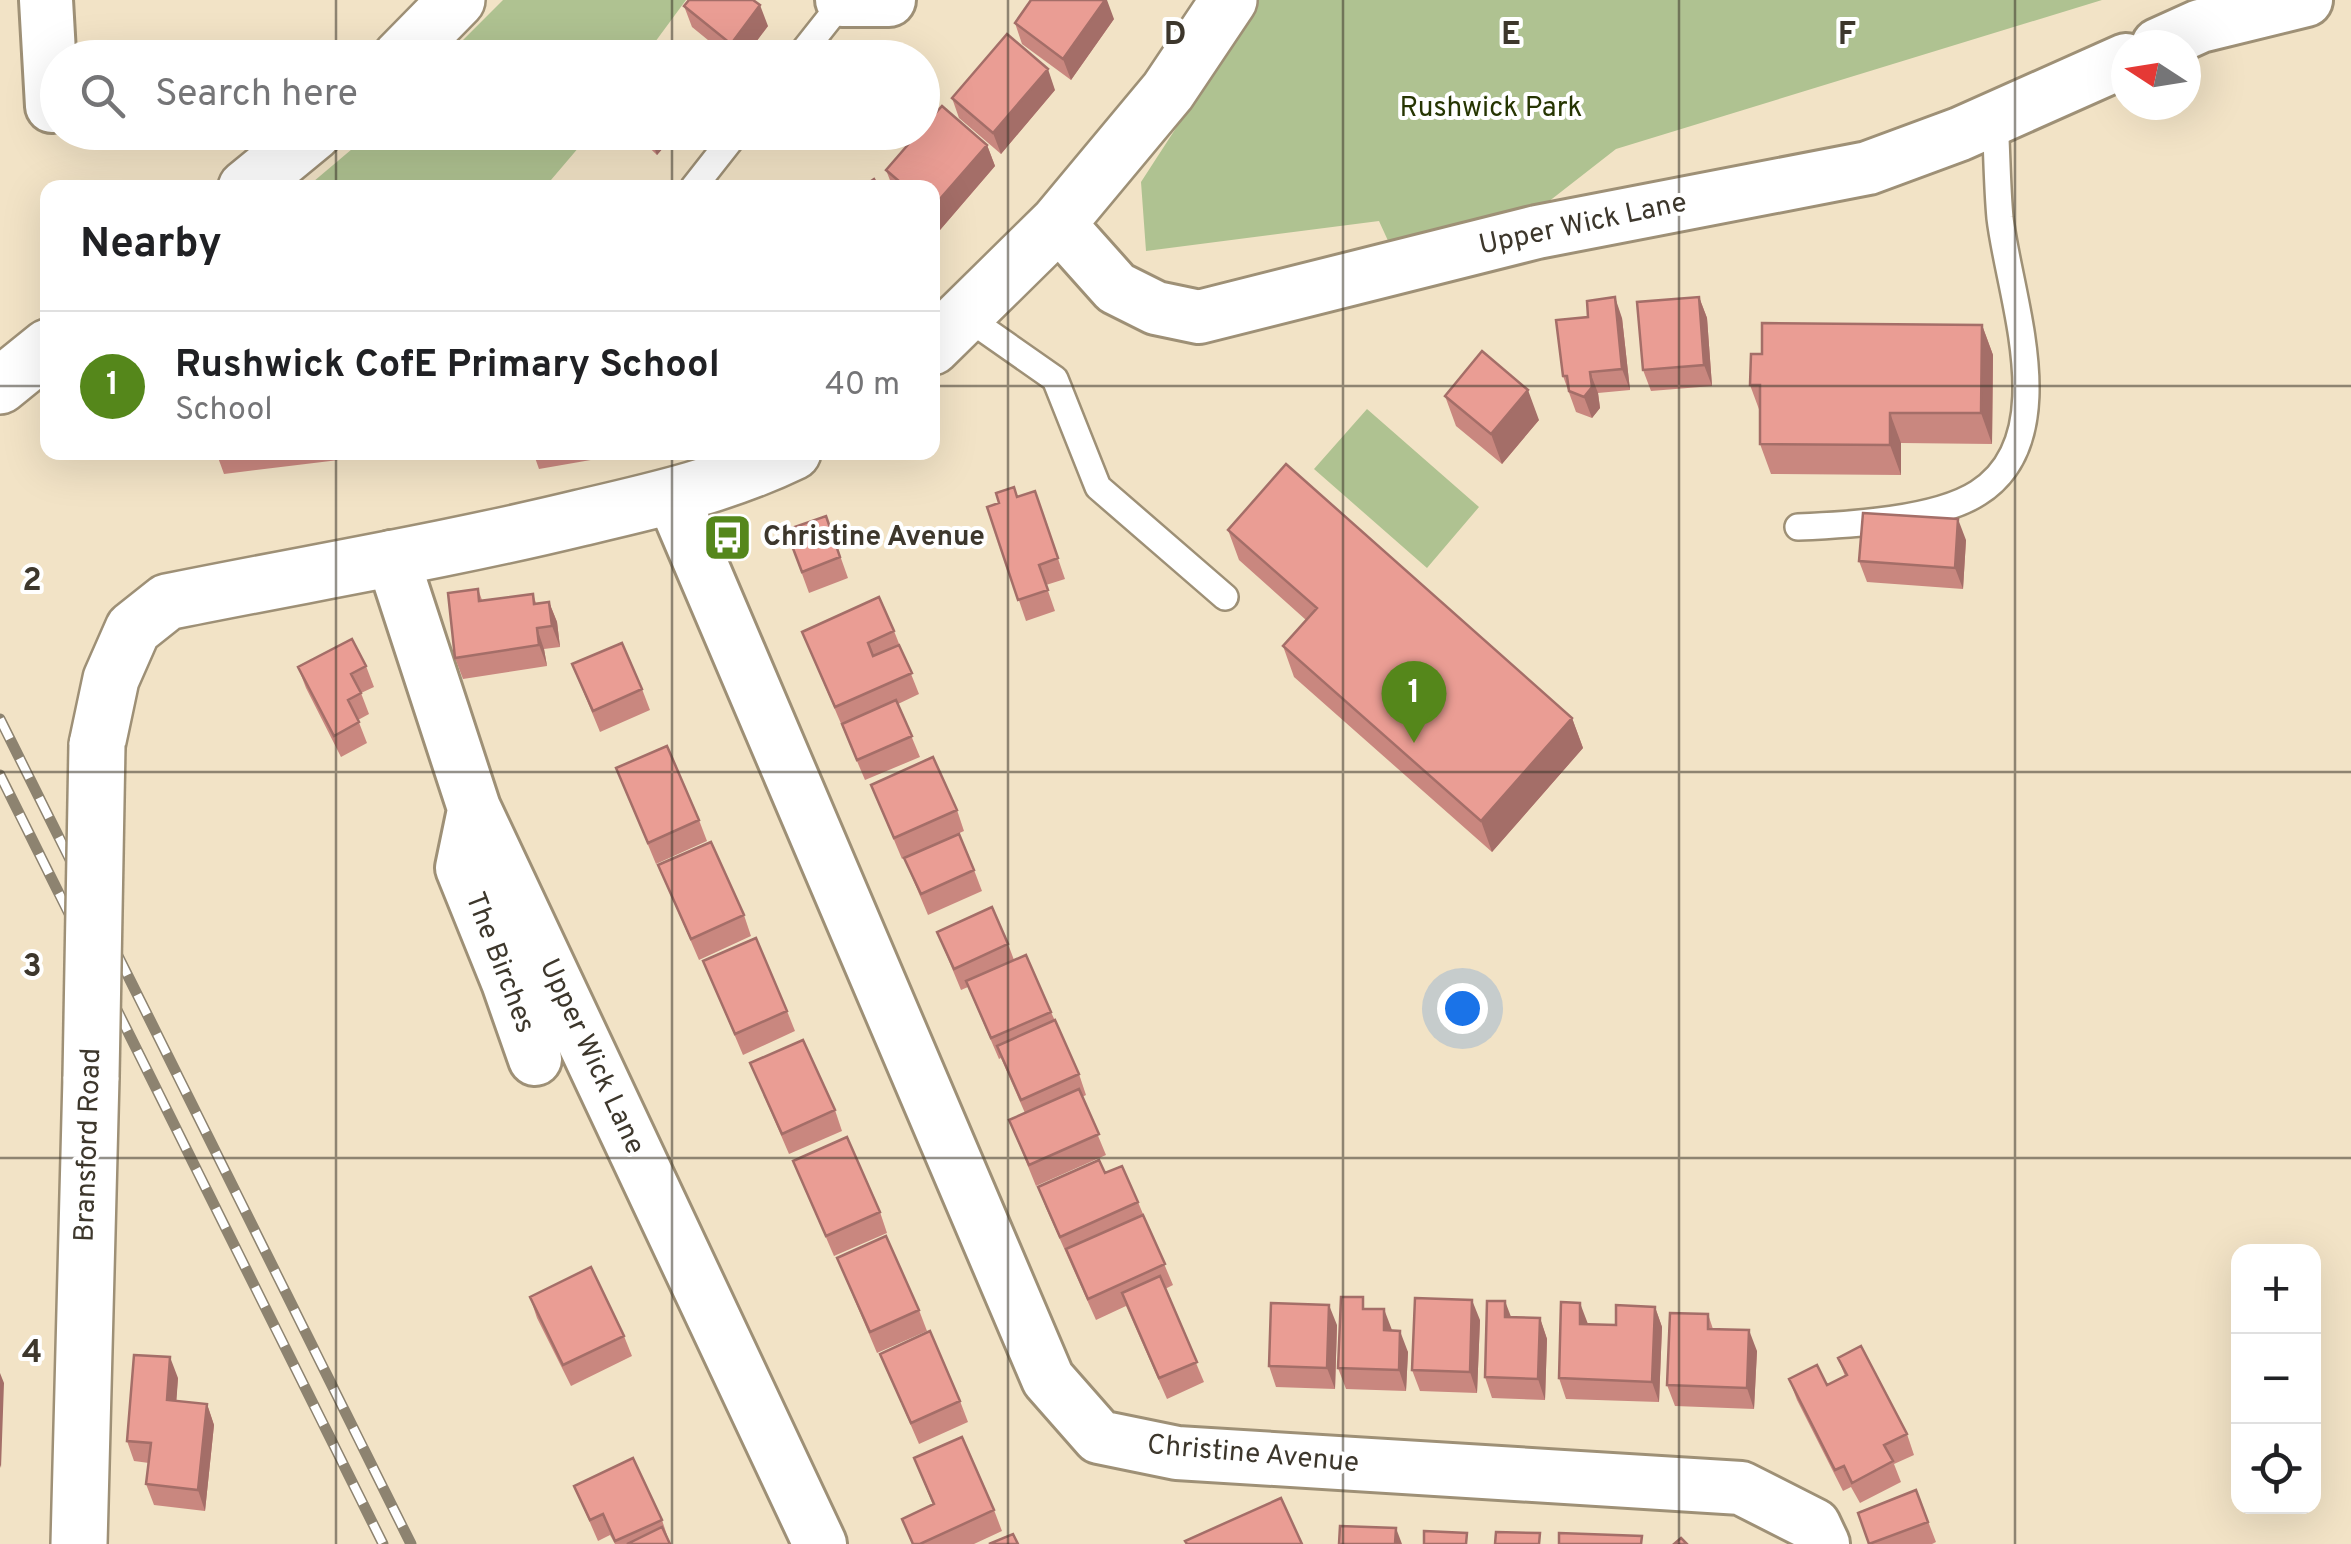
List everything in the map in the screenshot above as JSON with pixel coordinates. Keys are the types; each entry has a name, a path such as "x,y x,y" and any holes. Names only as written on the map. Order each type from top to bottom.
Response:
{"main road":[{"path":"418,40 457,0"},
{"path":"948,331 1058,224 1168,91 1229,0"},
{"path":"256,180 292,150"},
{"path":"0,386 40,354"},
{"path":"392,558 672,496 754,471 776,460"},
{"name":"Bransford Road","path":"78,1544 97,745 112,679 133,629 167,602 392,558"}],"street":[{"path":"46,0 48,40"},
{"path":"842,1 890,0"},
{"path":"2191,30 2306,0"},
{"name":"Upper Wick Lane","path":"1058,224 1116,288 1156,308 1199,316 1537,232 1868,168 2111,67"},
{"name":"Christine Avenue","path":"672,496 1048,1378 1100,1437 1176,1453 1741,1488 1814,1524 1823,1544"},
{"name":"Upper Wick Lane","path":"392,558 474,808 820,1544"},
{"name":"The Birches","path":"474,808 462,868 534,1059"}],"lane":[{"path":"812,40 842,1"},
{"path":"1798,527 1916,514 1958,502 1979,492 2001,472 2014,449 2027,381 2026,348 2000,219 1995,118"},
{"path":"699,180 724,150"},
{"path":"948,331 1054,379 1098,488 1226,597"}],"green space":[{"path":"503,0 686,0 657,40 463,40"},
{"name":"Rushwick Park","path":"1259,0 2102,0 1616,149 1521,223 1395,256 1379,221 1146,251 1141,182"},
{"path":"351,150 577,150 551,180 315,180"},
{"path":"1367,409 1479,507 1427,568 1314,469"}],"building":[{"path":"689,0 753,0 760,5 734,40 726,40 684,6"},
{"path":"1031,0 1105,0 1063,59 1015,23"},
{"path":"1007,34 1048,69 993,133 952,98"},
{"path":"940,108 987,145 940,199 940,180 898,180 886,170 903,150 940,150"},
{"path":"1615,297 1622,369 1590,372 1592,387 1584,397 1569,391 1567,376 1563,376 1556,320 1588,317 1587,301"},
{"path":"1699,297 1704,365 1643,370 1637,302"},
{"path":"1762,323 1982,325 1981,413 1890,413 1890,445 1760,444 1760,385 1750,385 1751,354 1762,354"},
{"path":"1482,351 1528,390 1491,434 1445,396"},
{"path":"1286,464 1572,718 1481,821 1283,646 1317,608 1228,530"},
{"path":"1014,487 1017,497 1035,491 1058,558 1039,565 1048,590 1018,600 987,507 999,503 996,493"},
{"path":"1863,513 1958,519 1955,568 1859,561"},
{"path":"826,516 840,557 802,572 786,530"},
{"path":"478,589 479,601 533,594 534,604 549,602 552,626 537,628 539,645 455,658 448,593"},
{"path":"879,597 894,631 868,643 873,656 899,645 912,673 835,707 802,632"},
{"path":"352,639 366,666 351,674 361,693 348,700 359,722 334,736 298,667"},
{"path":"622,643 642,689 593,711 572,664"},
{"path":"896,700 912,736 857,760 842,724"},
{"path":"667,746 699,820 648,843 616,768"},
{"path":"933,757 957,810 894,838 871,785"},
{"path":"959,834 974,870 921,894 904,858"},
{"path":"711,842 744,915 691,939 658,865"},
{"path":"992,907 1008,944 954,969 937,932"},
{"path":"756,938 787,1011 735,1034 703,961"},
{"path":"1026,955 1051,1012 991,1038 966,981"},
{"path":"1055,1020 1079,1074 1021,1100 997,1046"},
{"path":"803,1040 835,1110 782,1134 750,1063"},
{"path":"1079,1089 1099,1134 1029,1165 1009,1120"},
{"path":"847,1137 880,1212 826,1236 793,1161"},
{"path":"1099,1160 1105,1173 1122,1166 1138,1202 1060,1237 1038,1187"},
{"path":"1143,1215 1165,1264 1088,1299 1066,1249"},
{"path":"886,1236 919,1310 870,1332 837,1258"},
{"path":"591,1267 624,1336 563,1365 530,1297"},
{"path":"1160,1276 1197,1362 1159,1378 1122,1293"},
{"path":"1341,1297 1363,1297 1363,1309 1384,1309 1384,1330 1400,1331 1399,1370 1338,1368"},
{"path":"1415,1298 1472,1300 1470,1372 1412,1370"},
{"path":"1487,1301 1505,1301 1505,1317 1540,1318 1538,1379 1485,1377"},
{"path":"1561,1302 1580,1303 1580,1324 1616,1325 1616,1305 1655,1307 1652,1382 1559,1378"},
{"path":"1271,1303 1329,1305 1327,1368 1269,1366"},
{"path":"1670,1313 1708,1314 1708,1329 1749,1330 1747,1388 1667,1385"},
{"path":"930,1331 960,1401 911,1423 880,1354"},
{"path":"1861,1346 1907,1434 1884,1445 1893,1461 1852,1483 1844,1466 1835,1470 1789,1379 1817,1365 1827,1385 1847,1375 1838,1358"},
{"path":"134,1355 170,1357 167,1400 207,1404 198,1490 146,1484 151,1443 127,1441"},
{"path":"962,1437 994,1510 913,1544 902,1519 934,1504 914,1458"},
{"path":"633,1458 662,1520 615,1541 603,1514 590,1520 574,1486"},
{"path":"1916,1490 1928,1522 1869,1544 1858,1513"},
{"path":"1281,1498 1302,1544 1185,1541"},
{"path":"1340,1526 1396,1528 1395,1544 1339,1544"},
{"path":"662,1527 670,1544 627,1544"},
{"path":"1424,1531 1467,1533 1466,1544 1424,1544"},
{"path":"1496,1532 1540,1533 1539,1544 1495,1544"},
{"path":"1559,1533 1642,1536 1641,1544 1559,1544"},
{"path":"1013,1534 1018,1544 989,1544"}],"railway":[{"path":"0,719 411,1544"},
{"path":"0,775 383,1544"}],"place":[{"name":"Christine Avenue","path":"728,538"},
{"name":"Rushwick CofE Primary School","path":"1414,743"}]}
